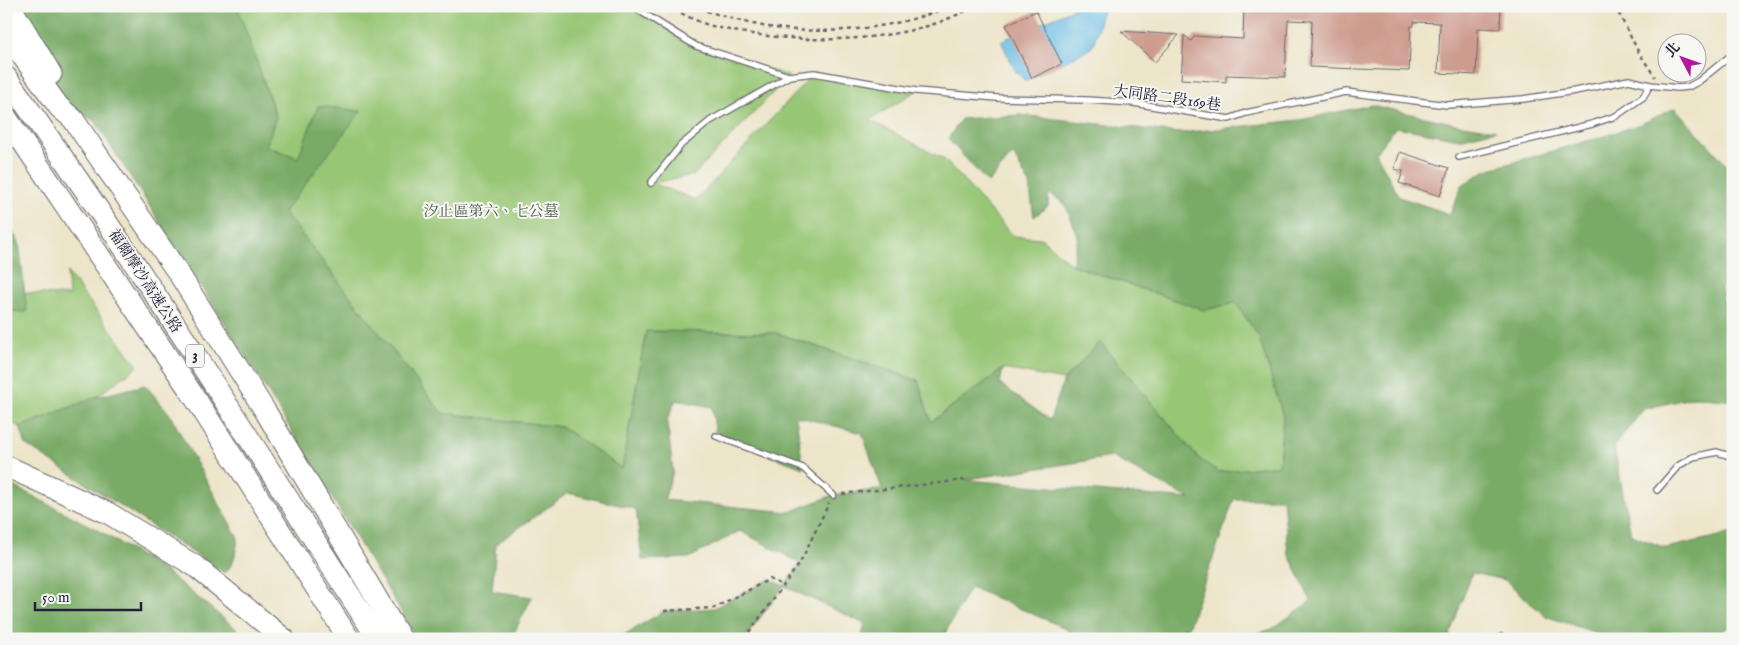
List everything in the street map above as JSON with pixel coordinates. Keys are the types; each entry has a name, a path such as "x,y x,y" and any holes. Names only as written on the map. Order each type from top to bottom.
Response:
{"highway":[{"path":"10,6 68,102 73,119"},
{"path":"6,33 60,107 73,119 179,274 272,422 401,639"},
{"name":"福爾摩沙高速公路","path":"6,77 51,139 141,273 378,639"},
{"name":"福爾摩沙高速公路","path":"6,117 195,398 349,639"},
{"path":"6,466 108,512 195,566 284,639"}],"lane":[{"path":"632,6 696,46 789,76"},
{"name":"大同路二段169巷","path":"651,182 681,145 710,121 789,76 814,73 916,91 998,98 1086,100 1134,104 1229,119 1246,113 1346,92 1447,105 1522,99 1629,80 1650,85 1678,88 1688,87 1733,54"},
{"path":"1459,157 1592,124 1616,116 1644,96 1650,85"},
{"path":"716,436 803,468 833,495"},
{"path":"1657,490 1678,466 1693,456 1717,452 1733,456"},
{"path":"1497,639 1501,637 1502,639"}],"path":[{"path":"667,6 711,26 767,36 824,39 885,36 935,24 977,6"},
{"path":"691,6 770,27 828,31 893,25 950,6"},
{"path":"1615,6 1638,51 1661,86"},
{"path":"744,639 800,563 833,495 965,480"},
{"path":"664,610 714,608 770,579 784,586"},
{"path":"1184,639 1188,631"}],"green space":[{"path":"6,6 237,6 276,117 266,146 298,158 318,106 361,111 284,212 442,413 562,427 622,469 646,331 776,333 918,381 931,422 1003,369 1000,384 1050,420 1064,380 1100,342 1199,459 1219,472 1279,465 1283,416 1259,337 1236,303 1204,310 1072,265 1078,236 1065,204 1049,193 1048,206 1034,217 1029,183 1013,154 988,183 948,139 961,119 1020,115 1180,133 1300,120 1371,105 1456,124 1496,130 1459,139 1396,127 1376,152 1399,197 1450,214 1462,185 1486,170 1641,124 1675,108 1733,172 1733,269 1721,289 1733,341 1733,401 1695,397 1644,409 1614,446 1631,535 1666,548 1733,533 1733,632 1728,627 1714,639 1615,639 1545,616 1505,580 1472,573 1448,639 1237,639 1272,629 1311,601 1288,553 1283,499 1234,499 1184,639 1075,639 1065,628 970,587 942,639 861,639 865,624 784,586 800,563 740,531 689,558 642,560 636,509 568,493 496,544 492,591 532,597 511,639 414,639 411,628 262,382 95,121 62,103 6,26","holes":["676,400 712,407 716,436 803,468 796,416 862,433 882,489 833,495 790,512 664,500 673,472 667,420","1112,457 1190,499 968,480 968,479"]},
{"name":"汐止區第六、七公墓","path":"237,6 632,6 696,46 789,76 694,175 652,183 696,200 814,73 916,91 870,120 945,160 1013,236 1041,238 1072,265 1204,310 1235,302 1259,337 1283,416 1279,465 1219,472 1199,459 1100,342 1064,380 1003,369 931,422 918,380 777,333 646,331 622,469 562,427 442,413 284,212 298,158 266,146 276,116"},
{"path":"6,222 19,242 27,312 6,311"},
{"path":"67,272 138,366 96,397 20,427 6,421 6,291 69,296"},
{"path":"145,385 169,413 238,538 233,561 225,573 26,445 20,427 96,397"},
{"path":"6,482 98,530 165,571 249,639 94,639 87,632 79,639 6,639"},
{"path":"770,579 784,586 744,639 617,639 664,611 714,608"}],"water":[{"path":"1073,6 1104,6 1094,42 1090,49 1025,81 1016,72 1001,41 1073,9"}],"building":[{"path":"1244,6 1501,6 1500,29 1478,28 1476,75 1438,73 1440,23 1414,22 1414,26 1411,26 1409,71 1310,67 1312,21 1288,20 1285,77 1226,75 1226,82 1181,79 1184,35 1191,41 1195,36 1243,39"},
{"path":"1036,11 1062,64 1032,78 1006,25"},
{"path":"1121,31 1179,35 1155,62"},
{"path":"1400,152 1449,168 1440,196 1399,183 1403,171 1394,169"}]}
